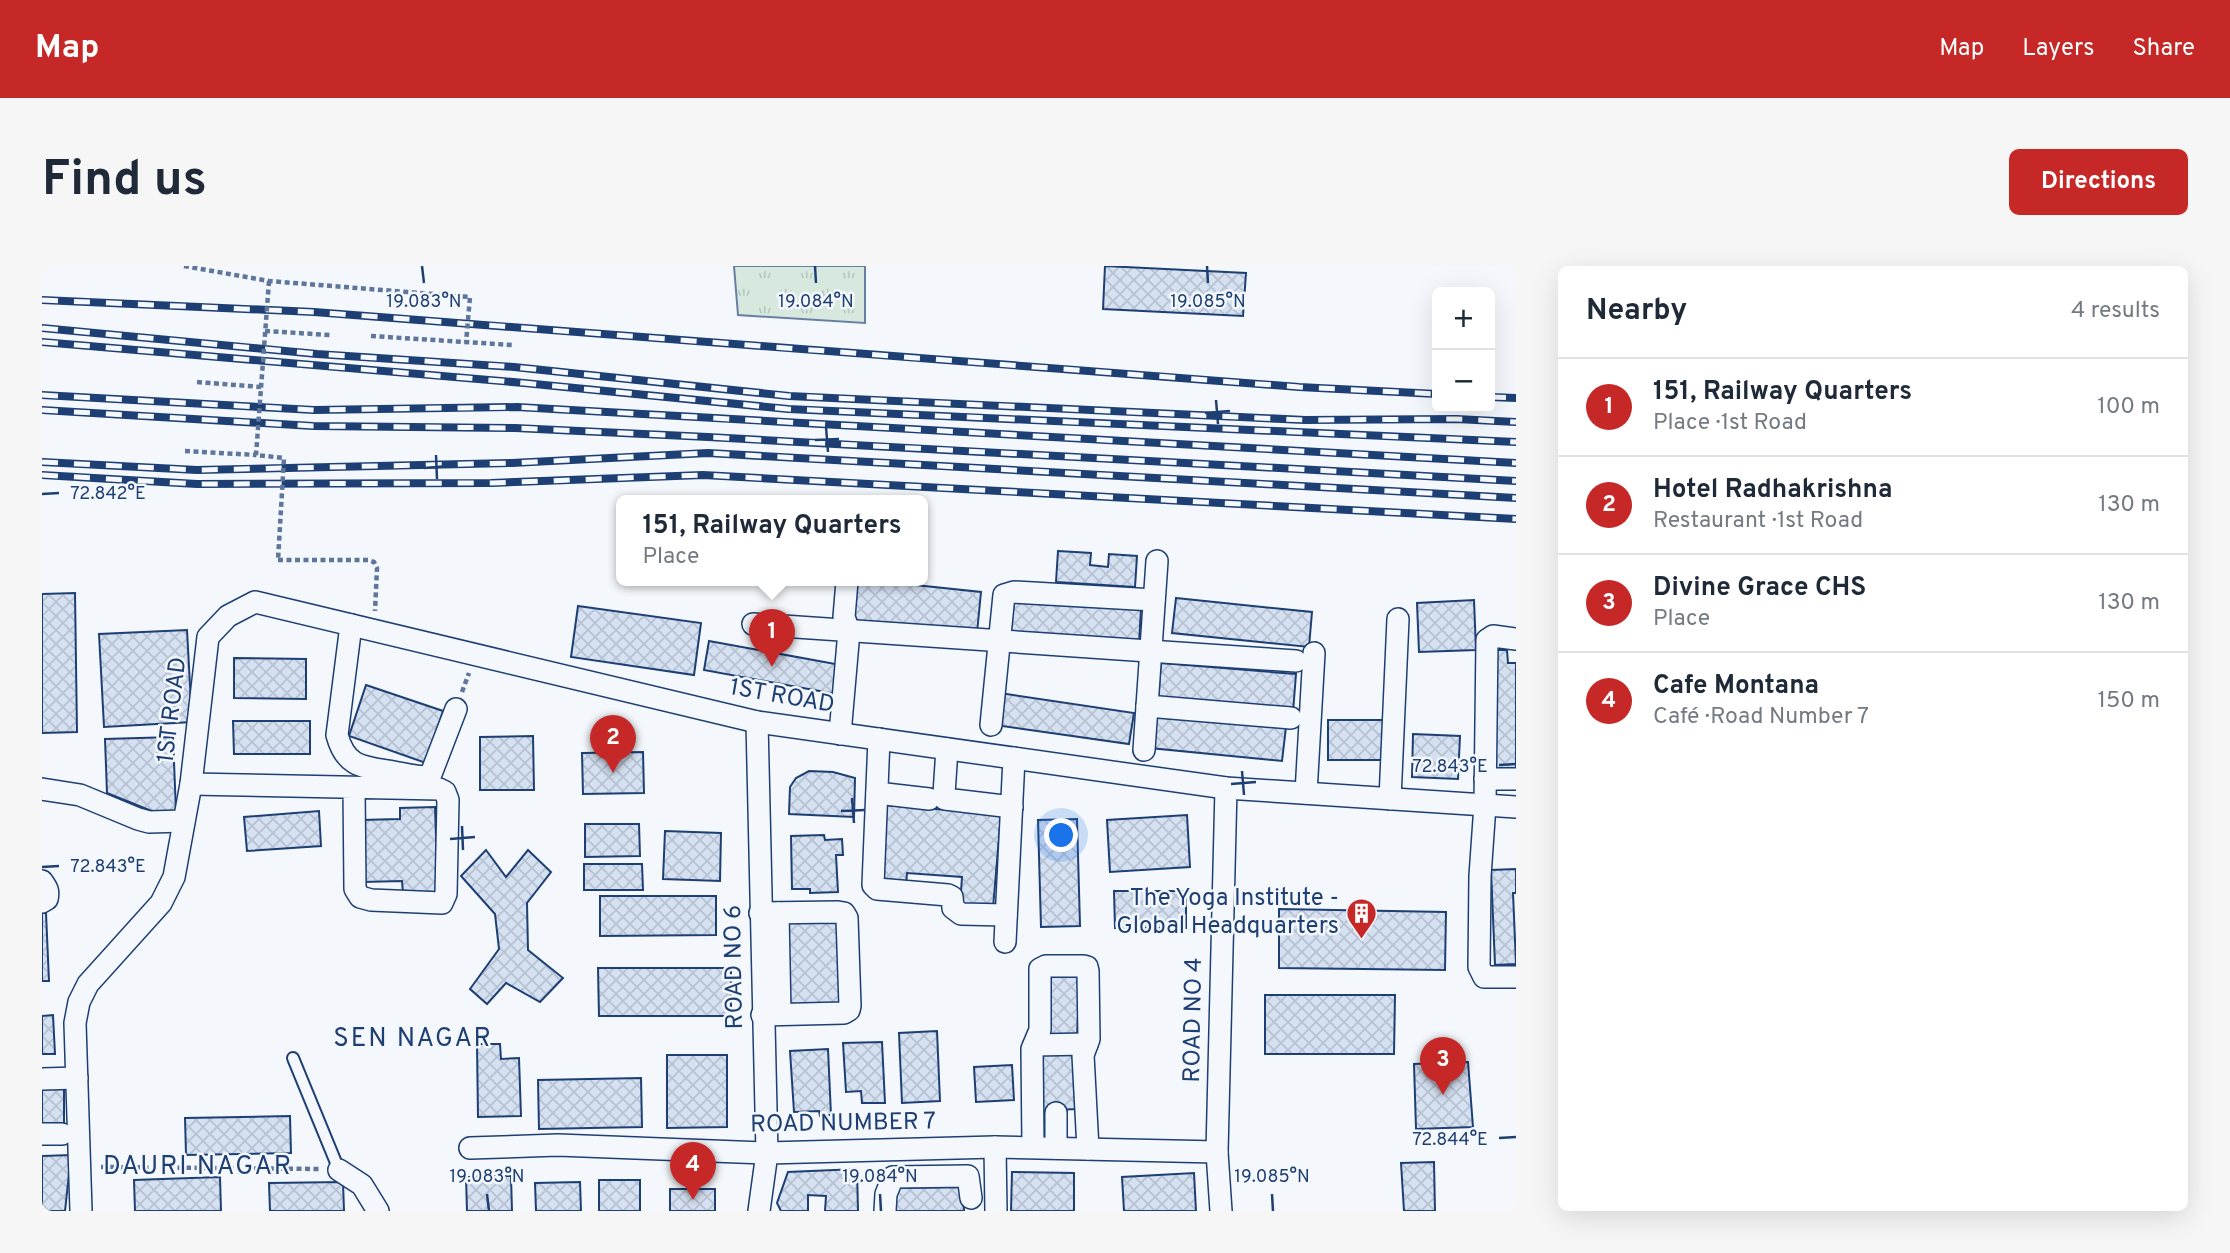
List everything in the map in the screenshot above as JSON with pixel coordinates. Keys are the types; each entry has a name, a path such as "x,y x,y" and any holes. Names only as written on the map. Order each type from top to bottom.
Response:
{"street":[{"path":"1144,750 1157,561"},
{"path":"840,734 849,631 844,617 847,586"},
{"path":"991,725 1002,600 1009,592 1154,600"},
{"name":"1ST ROAD","path":"80,1211 75,1023 79,1002 88,984 161,903 174,877 191,784 208,638 228,616 255,603 757,722 1226,788 1516,807"},
{"path":"1390,799 1398,619"},
{"path":"753,624 1151,651 1305,657 1306,793"},
{"path":"352,625 337,735 347,758 359,766 428,777 456,709"},
{"path":"1516,639 1493,636 1487,640 1479,967 1484,977 1516,977"},
{"path":"1147,706 1290,718"},
{"name":"ROAD NO 6","path":"757,722 769,913 771,1014 767,1153 759,1211"},
{"path":"879,739 873,879 877,889 948,895 956,913 1006,915"},
{"path":"947,749 945,799 1012,807"},
{"path":"1005,942 1014,758"},
{"path":"1485,779 1516,779"},
{"path":"191,784 439,789 445,792 448,800 446,894 442,903 371,900 360,897 355,889 354,788"},
{"name":"ROAD NO 4","path":"1222,1211 1217,1153 1226,788"},
{"path":"42,789 80,795 149,822 184,821"},
{"path":"877,793 929,799"},
{"path":"42,881 48,895 42,902"},
{"path":"769,913 844,913 847,918 850,1006 844,1013 771,1014"},
{"path":"1033,1147 1034,1045 1040,1030 1040,969 1046,966 1087,967 1089,1039 1083,1055 1088,1149"},
{"path":"1034,1045 1087,1044"},
{"path":"42,1079 77,1078"},
{"path":"1056,1113 1056,1149"},
{"name":"ROAD NUMBER 7","path":"470,1148 558,1145 767,1153 1033,1147 1217,1153"},
{"path":"885,1211 886,1194 891,1179 968,1176 995,1147"},
{"path":"995,1147 996,1211"},
{"path":"893,1149 895,1178"},
{"path":"339,1170 362,1185 378,1211"},
{"path":"968,1176 971,1198"}],"lane":[{"path":"293,1058 339,1170"}],"path":[{"path":"184,266 269,281 470,297 466,343"},
{"path":"256,455 269,281"},
{"path":"265,331 330,335"},
{"path":"371,336 512,345"},
{"path":"197,382 261,387"},
{"path":"185,452 285,458 278,560 374,562 377,568 375,601"},
{"path":"456,709 475,656"},
{"path":"79,1166 339,1170"}],"green space":[{"path":"734,266 865,266 865,323 738,315"}],"building":[{"path":"1105,266 1246,273 1243,316 1103,309"},
{"path":"1058,551 1091,553 1090,565 1108,567 1109,554 1137,556 1135,587 1056,582"},
{"path":"851,586 924,586 981,592 977,633 848,620"},
{"path":"75,593 77,732 42,733 42,594"},
{"path":"1176,598 1312,612 1309,647 1172,633"},
{"path":"1474,600 1476,650 1419,652 1417,603"},
{"path":"1008,602 1141,608 1139,644 1007,637"},
{"path":"578,606 701,623 694,675 571,657"},
{"path":"187,630 192,722 104,727 99,634"},
{"path":"709,641 841,665 836,694 704,670"},
{"path":"1491,650 1507,650 1508,663 1516,663 1516,777 1492,777"},
{"path":"234,658 306,659 306,699 234,698"},
{"path":"1161,663 1296,674 1293,712 1158,701"},
{"path":"366,685 443,711 426,763 349,736"},
{"path":"1000,693 1134,713 1129,744 995,725"},
{"path":"1153,714 1286,727 1282,761 1150,748"},
{"path":"1328,720 1384,720 1383,760 1328,760"},
{"path":"233,721 310,721 310,754 234,754"},
{"path":"1413,734 1460,736 1458,779 1412,777"},
{"path":"533,736 534,790 480,790 480,737"},
{"path":"173,737 176,812 154,812 107,793 105,739"},
{"path":"643,752 644,793 583,794 582,753"},
{"path":"809,771 833,772 855,778 854,817 789,814 790,787 796,778"},
{"path":"884,805 1001,814 993,908 960,906 962,877 907,873 906,886 878,883"},
{"path":"435,807 438,898 403,893 402,881 363,882 361,820 400,819 400,808"},
{"path":"319,811 321,846 247,851 244,817"},
{"path":"1187,815 1190,867 1110,872 1107,820"},
{"path":"1077,819 1080,926 1041,927 1038,820"},
{"path":"585,824 639,824 640,856 585,857"},
{"path":"665,831 721,833 720,881 663,879"},
{"path":"824,835 825,840 842,839 843,855 836,855 838,892 810,893 810,889 792,889 791,836"},
{"path":"486,850 506,877 528,850 551,872 527,903 528,950 563,978 540,1002 506,983 487,1004 470,989 499,949 495,914 461,876"},
{"path":"584,864 642,864 643,890 584,890"},
{"path":"1516,869 1516,893 1513,893 1516,964 1495,965 1491,870"},
{"path":"1114,891 1186,891 1186,928 1115,928"},
{"path":"600,896 716,896 716,935 600,936"},
{"name":"The Yoga Institute - Global Headquarters","path":"1279,909 1446,912 1445,970 1279,968"},
{"path":"42,913 46,913 49,981 42,981"},
{"path":"782,920 841,920 843,1010 785,1010"},
{"path":"598,968 731,968 731,1016 599,1016"},
{"path":"1080,974 1077,1037 1046,1036 1047,975"},
{"path":"1265,995 1395,995 1394,1054 1265,1054"},
{"path":"53,1015 55,1054 42,1054 42,1016"},
{"path":"937,1031 940,1101 902,1103 899,1033"},
{"path":"882,1042 885,1103 862,1103 861,1091 846,1092 843,1043"},
{"path":"477,1044 500,1044 501,1059 519,1058 521,1116 478,1117"},
{"path":"828,1049 831,1115 820,1116 819,1111 794,1112 790,1051"},
{"path":"1074,1053 1076,1109 1036,1111 1033,1054"},
{"path":"667,1055 727,1055 727,1127 667,1128"},
{"path":"1468,1062 1473,1127 1416,1129 1414,1064"},
{"path":"1012,1065 1014,1100 976,1102 974,1067"},
{"path":"641,1078 642,1127 539,1129 538,1080"},
{"path":"42,1087 64,1087 64,1124 42,1124"},
{"path":"290,1116 291,1153 186,1155 185,1118"},
{"path":"71,1155 65,1211 42,1211 42,1156"},
{"path":"1434,1162 1435,1211 1404,1211 1401,1163"},
{"path":"857,1169 858,1211 825,1211 826,1196 808,1195 808,1211 781,1211 777,1203 788,1172"},
{"path":"1012,1172 1074,1173 1074,1211 1011,1211"},
{"path":"1194,1173 1196,1211 1124,1211 1122,1177"},
{"path":"511,1176 512,1211 467,1211 466,1177"},
{"path":"220,1177 221,1211 135,1211 134,1180"},
{"path":"599,1180 640,1180 640,1211 599,1211"},
{"path":"343,1182 344,1211 270,1211 269,1183"},
{"path":"580,1182 581,1211 536,1211 535,1183"},
{"path":"963,1187 964,1211 892,1211 891,1188"},
{"path":"670,1189 715,1189 715,1211 670,1211"}],"railway":[{"path":"42,300 314,312 1299,387 1432,394"},
{"path":"42,328 317,354 514,367 789,396 1305,420 1456,419 1516,422"},
{"path":"42,342 524,383 788,409 1516,442"},
{"path":"42,395 314,410 517,407 1516,463"},
{"path":"1495,397 1516,398"},
{"path":"42,410 313,426 515,428 708,437 1516,481"},
{"path":"42,462 197,470 512,463 708,453 1516,498"},
{"path":"42,475 197,484 491,483 703,475 1516,519"}],"place":[{"name":"151, Railway Quarters","path":"772,667"},
{"name":"Hotel Radhakrishna","path":"613,773"},
{"name":"The Yoga Institute - Global Headquarters","path":"1362,940"},
{"name":"Divine Grace CHS","path":"1443,1095"},
{"name":"Cafe Montana","path":"693,1200"}],"district":[{"name":"SEN NAGAR","path":"413,1039"},
{"name":"DAURI NAGAR","path":"198,1167"}]}
